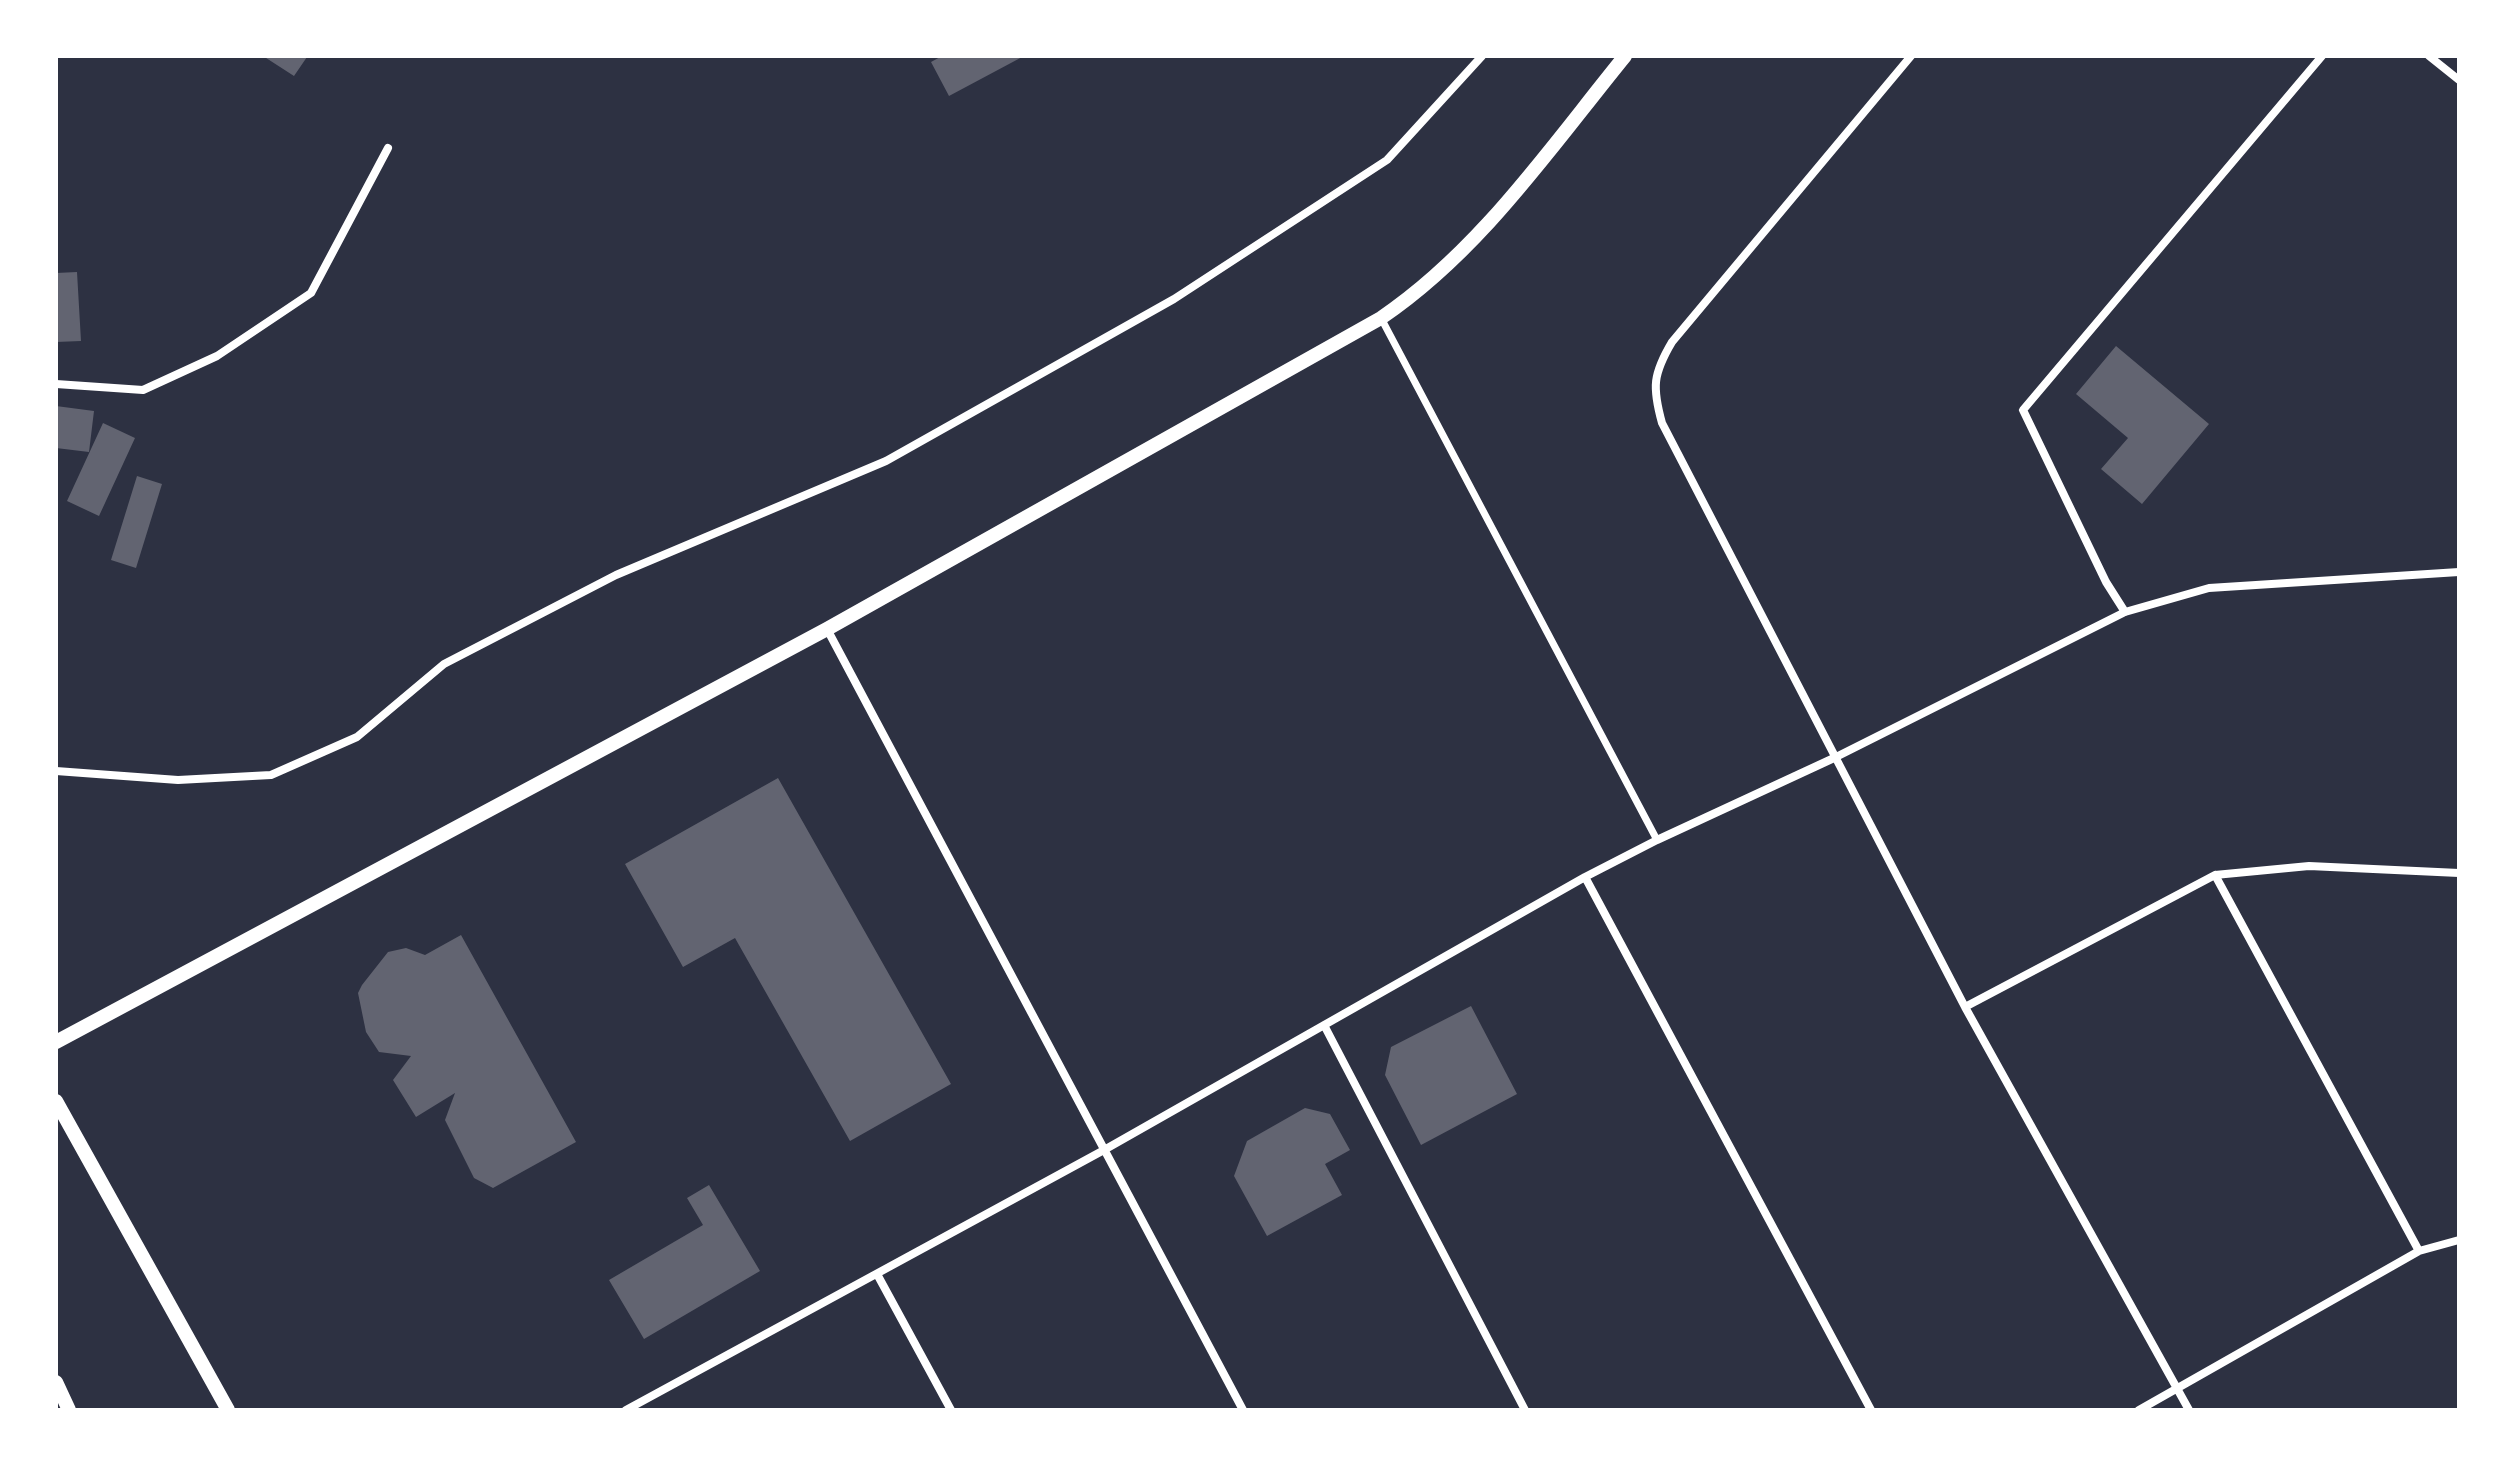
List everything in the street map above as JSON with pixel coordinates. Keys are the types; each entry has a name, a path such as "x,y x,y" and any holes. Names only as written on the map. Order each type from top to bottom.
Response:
{"street":[{"path":"56,771 178,780 271,775 357,737 444,664 616,575 886,461 1174,299 1387,160 1482,56"},
{"path":"56,1042 827,629 1381,318 1415,294 1489,222 1625,56"},
{"path":"1911,56 1682,330 1657,367 1655,397 1662,423 1965,1007 2189,1410"},
{"path":"2125,612 2092,554 2023,410 2322,56"},
{"path":"2429,56 2459,80"},
{"path":"56,384 143,390 217,356 311,293 388,148"},
{"path":"1381,318 1657,840"},
{"path":"626,1410 1104,1150 1585,877 1834,758 2125,612 2209,588 2459,572"},
{"path":"827,629 1243,1410"},
{"path":"1965,1007 2215,875 2309,866 2459,873"},
{"path":"2215,875 2419,1251"},
{"path":"1585,877 1871,1410"},
{"path":"1324,1025 1525,1410"},
{"path":"56,1101 228,1410"},
{"path":"2139,1410 2419,1251 2459,1240"},
{"path":"877,1274 951,1410"},
{"path":"56,1382 69,1410"}],"building":[{"path":"263,56 305,56 307,57 294,76"},
{"path":"942,56 1024,56 949,96 931,62"},
{"path":"77,272 81,341 56,342 56,273"},
{"path":"2116,346 2209,424 2142,504 2101,469 2128,438 2076,394"},
{"path":"56,406 94,411 89,452 56,448"},
{"path":"103,423 135,438 99,516 67,501"},
{"path":"137,476 162,484 136,568 111,560"},
{"path":"778,778 951,1084 850,1141 735,938 683,967 625,864"},
{"path":"461,935 576,1142 493,1188 474,1178 445,1120 455,1093 416,1117 393,1080 411,1056 379,1052 366,1032 358,993 388,952 406,948 425,955"},
{"path":"1471,1006 1517,1094 1421,1145 1385,1075 1391,1047"},
{"path":"1305,1108 1330,1114 1350,1150 1325,1164 1342,1195 1267,1236 1234,1176 1247,1141"},
{"path":"709,1185 760,1271 644,1339 609,1280 703,1225 687,1198"}]}
